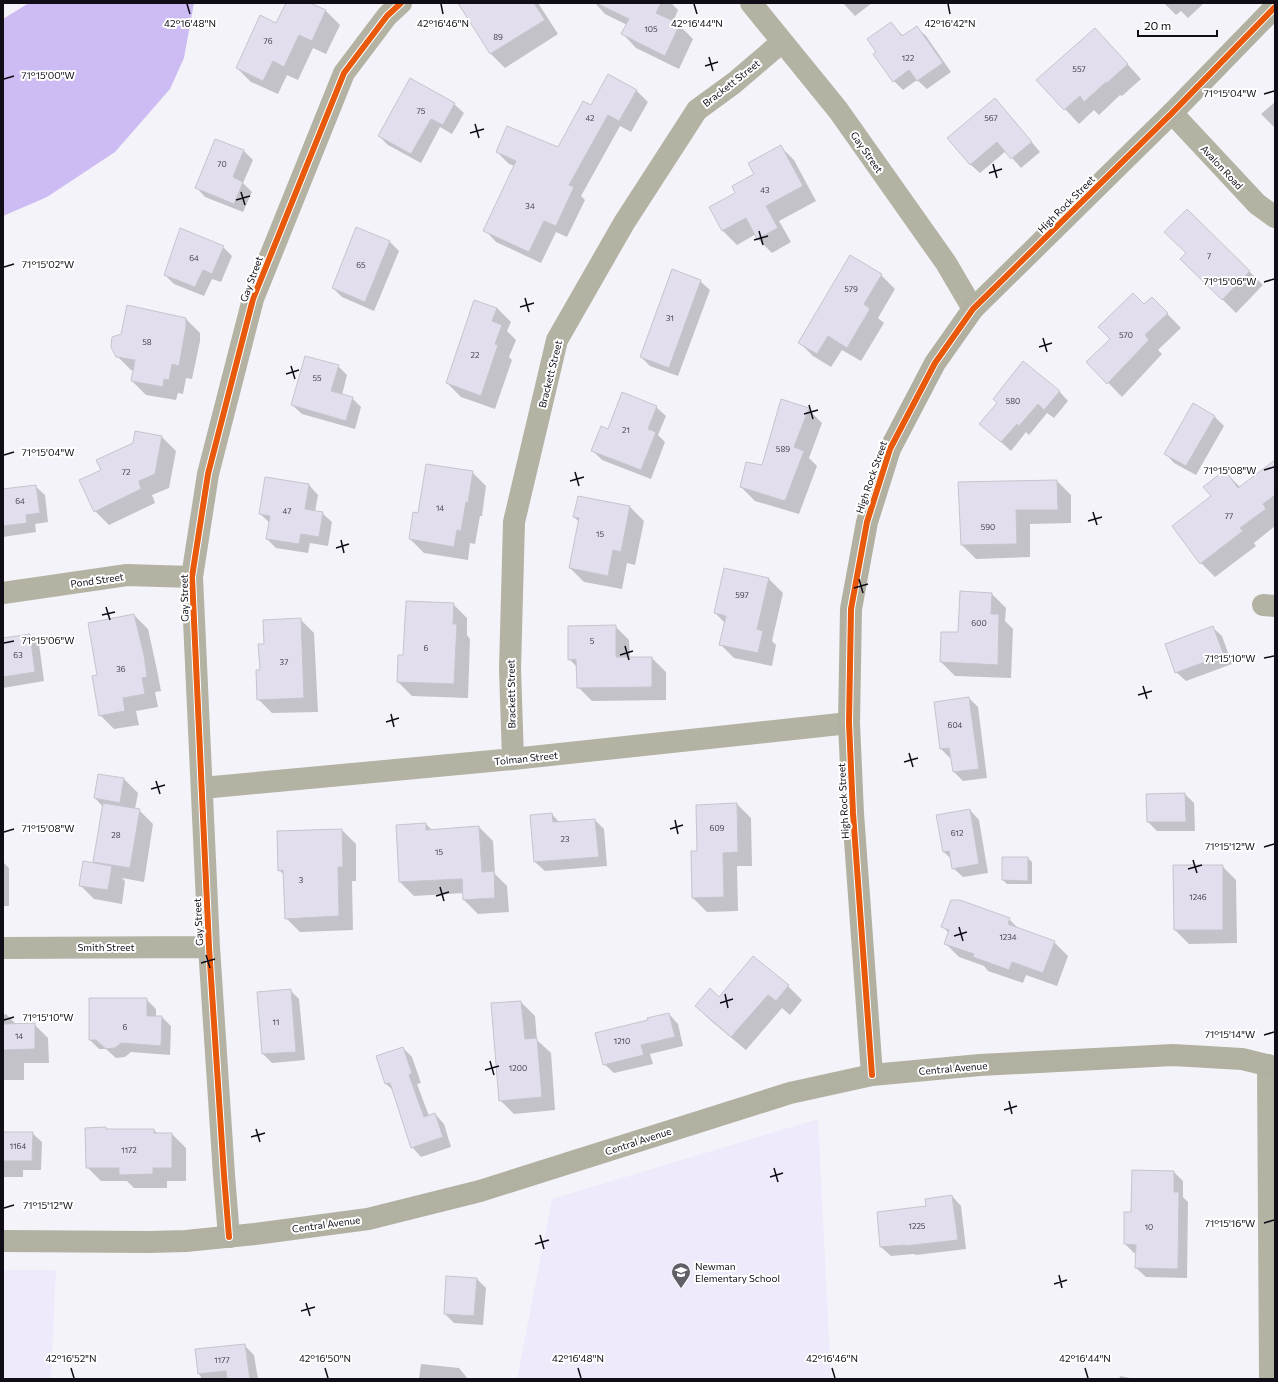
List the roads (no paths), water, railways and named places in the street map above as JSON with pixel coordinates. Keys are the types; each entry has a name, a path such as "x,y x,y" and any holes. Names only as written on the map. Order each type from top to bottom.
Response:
{"main road":[{"name":"High Rock Street","path":"872,1075 853,813 849,724 851,609 867,522 890,449 935,363 973,309 1172,113 1275,7"},
{"name":"Central Avenue","path":"3,1240 162,1242 229,1237 368,1219 466,1195 790,1093 872,1075 980,1065 1173,1055 1242,1059 1272,1066"}],"street":[{"name":"Gay Street","path":"229,1237 209,947 192,577 208,474 253,298 344,73 387,16 401,3"},
{"name":"Gay Street","path":"751,3 843,117 946,263 973,309"},
{"name":"Brackett Street","path":"513,759 510,669 514,522 557,340 624,223 697,110 734,83 782,42"},
{"name":"Avalon Road","path":"1172,113 1257,204 1275,217"},
{"name":"Pond Street","path":"3,592 127,575 192,577"},
{"name":"Tolman Street","path":"202,788 513,759 849,724"},
{"name":"Smith Street","path":"3,948 209,947"},
{"path":"1270,1379 1272,1066"}],"place":[{"name":"Newman Elementary School","path":"681,1289"}]}
